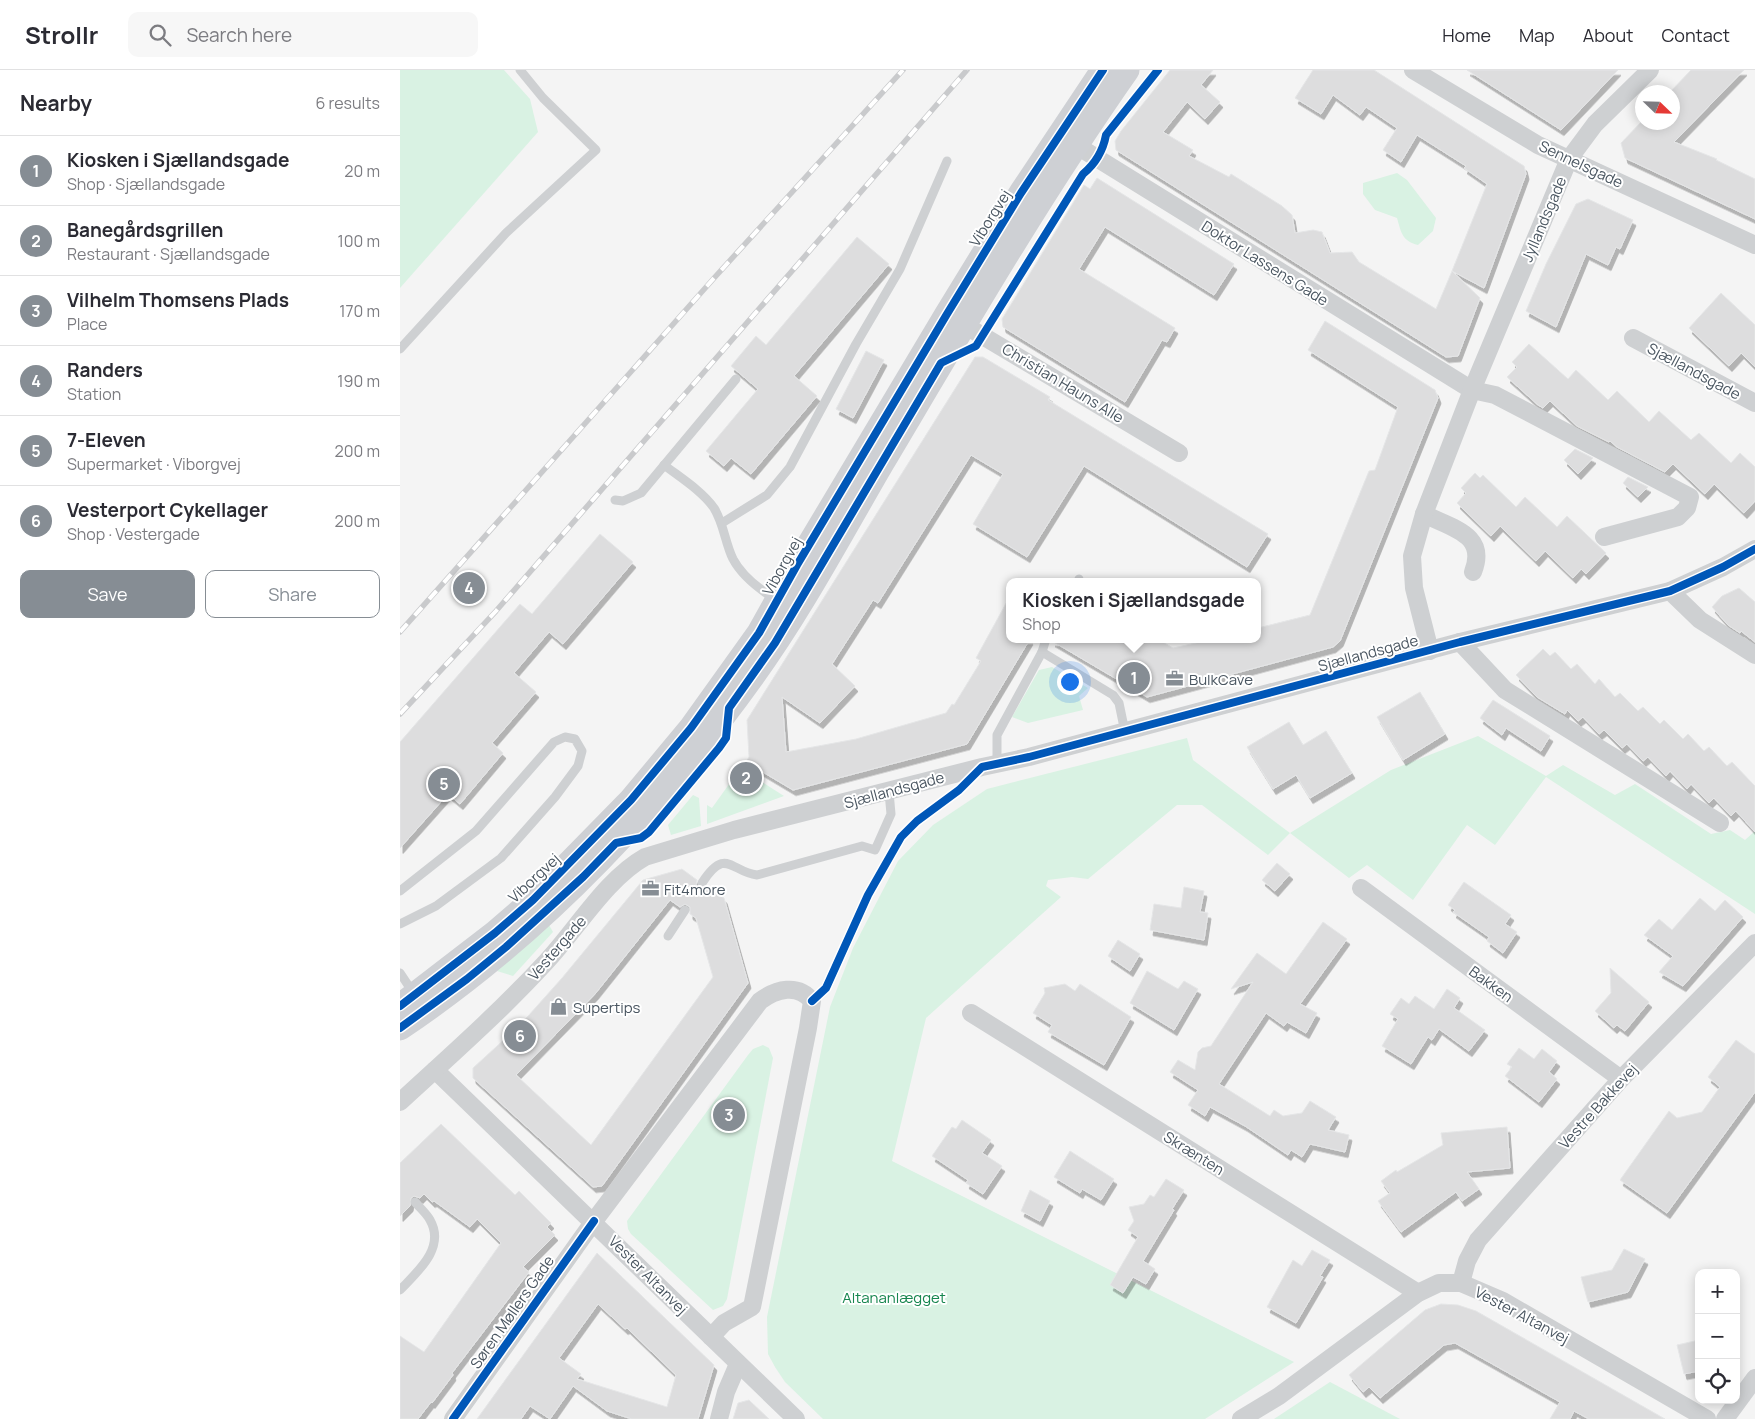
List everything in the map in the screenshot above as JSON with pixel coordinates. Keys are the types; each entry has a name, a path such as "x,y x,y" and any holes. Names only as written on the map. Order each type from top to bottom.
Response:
{"main road":[{"name":"Viborgvej","path":"1068,140 1104,70"},
{"name":"Viborgvej","path":"406,1012 533,900 631,800 691,728 738,665 787,606 797,565 955,319 1021,193 1127,70"}],"street":[{"name":"Sennelsgade","path":"1413,70 1538,146 1755,245"},
{"name":"Jyllandsgade","path":"1430,651 1414,588 1412,556 1424,514 1472,390 1569,159 1595,124 1650,70"},
{"name":"Doktor Lassens Gade","path":"1068,140 1472,390"},
{"name":"Christian Hauns Alle","path":"955,319 1179,453"},
{"name":"Sjællandsgade","path":"1633,338 1755,403"},
{"path":"1472,390 1495,395 1690,497 1687,508 1678,517 1604,537"},
{"path":"1424,514 1471,537 1476,548 1477,560 1473,572"},
{"name":"Sjællandsgade","path":"734,830 1125,732 1460,642 1670,590 1723,567 1755,549"},
{"path":"1670,590 1700,620 1755,655"},
{"path":"1460,642 1505,690 1720,823"},
{"name":"Vestergade","path":"400,1102 518,992 625,870 645,857 734,830"},
{"name":"Bakken","path":"1361,888 1621,1079"},
{"name":"Vestre Bakkevej","path":"1461,1283 1467,1261 1478,1240 1621,1079 1755,943"},
{"name":"Søren Møllers Gade","path":"453,1419 594,1222 760,1001 779,990 790,989 806,994 812,1001 752,1307 724,1323 711,1337"},
{"name":"Skrænten","path":"971,1013 1418,1292"},
{"name":"Vester Altanvej","path":"435,1070 796,1419"},
{"name":"Vester Altanvej","path":"1241,1419 1279,1396 1418,1292 1439,1282 1461,1283 1503,1301 1707,1419"},
{"path":"719,1419 726,1392 738,1364"},
{"path":"1725,1419 1755,1378"}],"lane":[{"path":"400,348 506,234 596,150 543,98 520,70"},
{"path":"722,523 767,495 781,480 794,460 856,344 900,269 947,160"},
{"path":"615,500 623,502 641,492 736,379"},
{"path":"664,465 701,494 713,508 722,523 733,558 739,568 752,582 787,606"},
{"path":"997,764 997,735 1042,652 1045,643"},
{"path":"1042,652 1113,695 1118,703 1125,732"},
{"path":"400,891 476,831 554,742 565,737 575,739 582,751 578,766 555,798 501,858 436,906 410,917 400,924"},
{"path":"702,883 708,874 721,864 736,865 750,874 757,875 862,846 875,850 891,814 889,792"},
{"path":"668,936 685,910"},
{"path":"400,973 406,1012"},
{"path":"400,1290 430,1256 435,1238 431,1221 415,1202"}],"green space":[{"path":"400,70 504,70 530,99 538,132 400,288"},
{"path":"1397,173 1407,180 1436,218 1433,231 1418,245 1405,238 1397,218 1375,210 1363,194 1363,183"},
{"path":"1052,667 1088,688 1079,696 1083,710 1028,723 1012,717 1039,670"},
{"path":"1478,736 1546,776 1563,765 1615,795 1635,784 1711,834 1730,830 1745,840 1755,831 1755,914 1546,777 1495,845 1467,825 1413,900 1367,865 1349,878 1290,833 1391,770"},
{"name":"Altananlægget","path":"1187,738 1193,760 1290,833 1268,855 1202,805 1177,805 1088,879 1072,877 1048,880 1046,886 1061,897 926,1018 892,1161 1294,1362 1205,1419 823,1419 785,1382 775,1367 768,1354 767,1317 830,1007 853,948 898,861 933,825 987,789"},
{"path":"751,775 784,796 707,824 707,805 712,808 732,780 743,787"},
{"path":"693,795 699,798 701,826 671,835 668,825"},
{"path":"549,925 553,932 513,976 497,971"},
{"path":"763,1045 769,1048 773,1058 727,1299 723,1306 713,1310 631,1234 627,1221 748,1055 753,1049"},
{"path":"1330,1382 1400,1419 1274,1419"}],"building":[{"path":"1170,70 1213,70 1201,85 1220,102 1205,119 1187,102 1163,132 1193,150 1189,156 1229,177 1231,174 1282,206 1292,215 1295,233 1313,230 1322,232 1330,253 1352,252 1359,262 1436,309 1452,271 1480,298 1458,356 1446,357 1116,150 1115,141 1121,131"},
{"path":"1313,70 1374,70 1524,166 1526,174 1484,288 1452,271 1487,184 1464,168 1466,166 1417,135 1401,162 1383,150 1397,128 1366,107 1360,115 1333,95 1321,114 1295,98"},
{"path":"1467,70 1618,70 1561,130"},
{"path":"1691,70 1744,70 1674,142 1717,159 1755,179 1755,219 1625,158 1621,143 1635,128 1635,130 1680,130 1680,85 1677,85"},
{"path":"1097,178 1234,264 1214,295 1105,227 1079,269 1175,328 1167,342 1162,340 1125,402 1003,327 1002,319 1084,185 1090,189"},
{"path":"1588,199 1633,220 1620,249 1616,247 1608,265 1586,254 1556,327 1526,311 1546,264 1576,204"},
{"path":"857,237 889,264 794,376 817,396 751,474 731,458 724,466 706,451 758,389 731,366 756,336 766,345"},
{"path":"1721,293 1755,325 1755,367 1741,353 1729,366 1689,328"},
{"path":"1325,321 1435,390 1438,398 1340,641 1333,647 1147,697 1055,643 1165,643 1173,648 1196,643 1261,643 1261,627 1310,615 1369,471 1375,470 1398,407 1308,350"},
{"path":"1529,344 1568,379 1576,370 1608,400 1617,391 1649,422 1659,411 1691,440 1699,433 1731,463 1740,453 1755,467 1755,501 1744,513 1714,484 1705,494 1673,464 1665,472 1617,447 1610,441 1577,426 1550,401 1543,408 1538,405 1507,377 1517,367 1512,362"},
{"path":"866,351 884,360 853,418 836,409"},
{"path":"975,357 983,357 1050,397 1048,400 1268,534 1247,567 1084,466 1027,557 973,524 1003,474 971,455 878,603 873,600 832,664 855,686 820,723 782,697 786,752 856,739 946,713 952,704 954,705 981,661 976,658 1006,603 1006,643 1028,643 967,744 793,790 746,762 749,757 747,720"},
{"path":"1575,449 1593,458 1578,474 1564,460"},
{"path":"1475,473 1480,478 1483,475 1516,507 1525,497 1557,527 1567,516 1606,553 1586,574 1581,569 1573,578 1545,551 1536,561 1500,526 1491,536 1457,503 1466,493 1461,488"},
{"path":"1628,477 1648,487 1638,497 1623,483"},
{"path":"600,534 633,562 563,644 549,632 514,673 536,692 492,743 503,753 460,804 448,794 400,848 400,742 520,604 532,614"},
{"path":"1739,588 1755,602 1755,642 1741,631 1740,633 1728,625 1712,607 1722,596"},
{"path":"1543,649 1550,656 1555,652 1571,669 1577,664 1595,684 1599,679 1615,697 1620,693 1638,711 1643,707 1660,724 1664,720 1683,739 1688,734 1704,751 1709,747 1727,766 1732,762 1755,786 1755,832 1736,811 1731,816 1714,798 1709,803 1691,784 1687,789 1670,771 1666,776 1648,757 1643,761 1627,744 1622,748 1604,730 1599,734 1583,717 1578,721 1567,710 1565,714 1537,697 1516,675"},
{"path":"1420,692 1445,734 1403,760 1377,717"},
{"path":"1493,700 1550,736 1541,751 1506,728 1502,735 1480,718"},
{"path":"1289,722 1303,745 1326,731 1352,773 1310,798 1296,775 1273,789 1247,747"},
{"path":"1277,863 1290,874 1275,891 1262,880"},
{"path":"682,869 697,880 696,885 699,888 707,887 724,898 748,983 602,1186 593,1187 473,1078 473,1068 520,1025 562,978 643,880","holes":["670,900 680,907 685,904 690,907 690,914 696,918 713,977 591,1145 516,1075 595,994"]},
{"path":"1464,882 1511,915 1505,924 1517,932 1503,953 1487,941 1489,937 1453,912 1455,910 1448,905"},
{"path":"1184,887 1204,891 1200,912 1208,913 1204,940 1150,930 1154,904 1181,908"},
{"path":"1700,898 1715,911 1725,900 1743,917 1683,986 1659,972 1673,956 1644,935 1659,919 1672,930"},
{"path":"1323,922 1347,939 1300,1004 1317,1013 1306,1033 1287,1022 1284,1026 1266,1013 1219,1084 1270,1116 1274,1110 1283,1116 1302,1113 1310,1101 1336,1117 1328,1130 1349,1135 1345,1152 1310,1144 1302,1157 1291,1150 1288,1155 1245,1126 1210,1107 1205,1116 1188,1105 1198,1090 1170,1072 1178,1060 1195,1070 1198,1052 1202,1048 1211,1046 1253,982 1231,989 1257,953 1286,974"},
{"path":"1118,940 1140,954 1130,971 1108,956"},
{"path":"1610,968 1649,1002 1625,1031 1617,1025 1614,1028 1595,1011 1611,993"},
{"path":"1147,971 1178,989 1184,981 1198,989 1174,1030 1130,1003"},
{"path":"1065,984 1075,991 1080,984 1131,1017 1104,1065 1048,1032 1052,1025 1033,1013 1045,993 1044,988"},
{"path":"1447,989 1460,998 1454,1008 1485,1030 1469,1051 1439,1029 1432,1040 1428,1037 1411,1064 1382,1046 1398,1019 1390,1014 1401,998 1409,1004 1415,996 1434,1009"},
{"path":"1736,1040 1755,1054 1755,1092 1667,1213 1620,1180 1669,1111 1677,1118 1702,1112 1720,1087 1708,1077"},
{"path":"1519,1048 1534,1059 1542,1049 1557,1061 1549,1072 1557,1079 1539,1102 1505,1076 1512,1067 1507,1064"},
{"path":"962,1120 991,1140 982,1153 1002,1166 983,1194 966,1183 968,1180 932,1156 952,1127 956,1129"},
{"path":"441,1124 515,1195 519,1191 551,1223 547,1227 555,1235 523,1267 529,1272 452,1373 453,1375 432,1403 418,1419 400,1419 400,1336 424,1352 501,1243 477,1219 470,1227 434,1201 432,1202 424,1194 420,1198 414,1196 411,1198 410,1206 400,1216 400,1163"},
{"path":"1507,1127 1510,1168 1467,1172 1479,1189 1462,1201 1456,1192 1401,1232 1378,1201 1390,1193 1381,1181 1396,1170 1397,1172 1443,1145 1441,1133"},
{"path":"1070,1151 1114,1179 1101,1200 1082,1189 1080,1193 1054,1177"},
{"path":"1166,1179 1184,1190 1143,1261 1155,1269 1146,1284 1133,1277 1123,1293 1110,1285 1138,1237 1128,1230 1134,1221 1129,1207 1144,1204 1150,1195 1154,1197"},
{"path":"1030,1190 1050,1201 1040,1221 1021,1211"},
{"path":"1624,1249 1645,1259 1628,1292 1588,1302 1581,1277 1612,1270"},
{"path":"1312,1250 1330,1260 1320,1276 1323,1277 1296,1323 1267,1307 1293,1260 1302,1266"},
{"path":"597,1253 714,1365 698,1419 632,1419 607,1411 573,1386 550,1419 530,1406 521,1419 477,1419","holes":["598,1304 625,1329 627,1328 676,1375 667,1407 577,1379 581,1374 559,1358"]},
{"path":"1441,1304 1458,1305 1476,1311 1665,1419 1589,1419 1574,1411 1570,1419 1550,1419 1560,1402 1455,1343 1444,1345 1380,1398 1369,1387 1363,1392 1349,1375 1425,1310"},
{"path":"1695,1341 1695,1372 1684,1374 1677,1345"},
{"path":"749,1400 769,1419 733,1419 738,1403"}],"railway":[{"path":"400,632 715,277 903,70"},
{"path":"400,714 496,611 967,70"}],"cycle path":[{"path":"400,1006 495,933 533,900 631,800 691,728 759,633 797,565 947,314 1021,193 1103,70"},
{"path":"400,1028 467,979 506,947 583,877 616,843 641,838 649,832 719,748 726,738 729,708 775,643 941,363 976,346 1083,174 1098,157 1106,135 1158,70"},
{"path":"812,1001 826,988 868,895 901,837 917,821 959,790 982,767 1029,757 1460,642 1670,591 1723,567 1755,549"},
{"path":"453,1419 594,1221"}],"place":[{"name":"Randers","path":"469,588"},
{"name":"Kiosken i Sjællandsgade","path":"1134,678"},
{"name":"BulkCave","path":"1175,679"},
{"name":"Banegårdsgrillen","path":"746,778"},
{"name":"7-Eleven","path":"444,784"},
{"name":"Fit4more","path":"650,889"},
{"name":"Supertips","path":"559,1007"},
{"name":"Vesterport Cykellager","path":"520,1036"},
{"name":"Vilhelm Thomsens Plads","path":"729,1115"}]}
